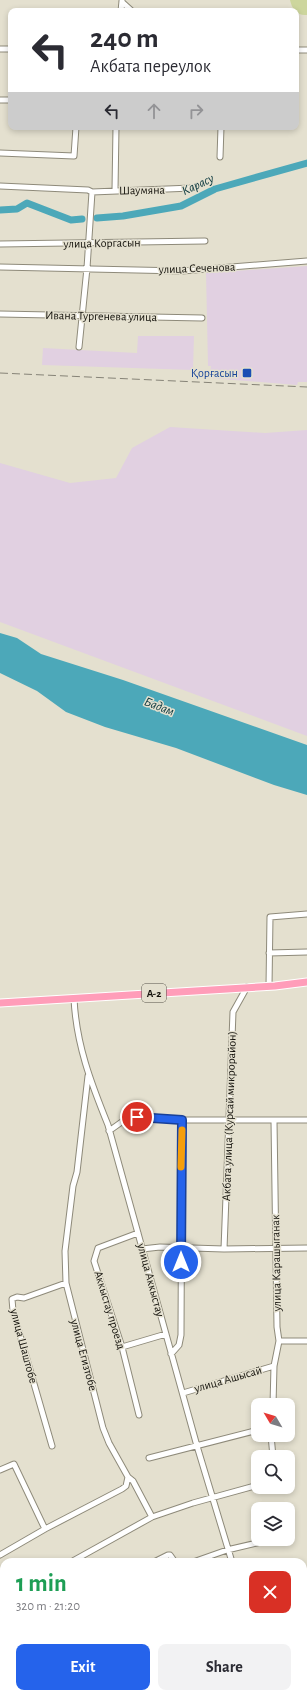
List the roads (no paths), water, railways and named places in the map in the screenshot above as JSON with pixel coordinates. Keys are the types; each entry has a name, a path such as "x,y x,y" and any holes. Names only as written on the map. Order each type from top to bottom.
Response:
{"highway":[{"name":"A-2","path":"0,1003 269,986 307,982"}],"street":[{"path":"0,153 74,156 76,130"},
{"path":"115,190 116,130"},
{"path":"220,157 221,130"},
{"name":"Шаумяна","path":"0,186 90,191 192,188"},
{"path":"79,347 89,243 90,191"},
{"name":"улица Коргасын","path":"0,244 205,241"},
{"name":"улица Сеченова","path":"0,267 182,270 307,262"},
{"name":"Ивана Тургенева улица","path":"0,314 202,318"},
{"path":"269,986 271,917 307,914"},
{"path":"270,953 307,952"},
{"name":"Акбата улица (Курсай микрорайон)","path":"224,1249 233,1012 247,987"},
{"name":"улица Аккыстау","path":"74,998 75,1020 88,1076 109,1131 197,1446 231,1558"},
{"name":"улица Егизтобе","path":"88,1076 77,1172 73,1186 65,1251 66,1283 103,1428 109,1443 128,1476 133,1481 152,1517"},
{"path":"109,1131 123,1121 137,1117 182,1120 307,1120"},
{"path":"171,1354 179,1345 181,1335 182,1120"},
{"name":"улица Карашыганак","path":"272,1398 274,1366 279,1341 277,1327 274,1121"},
{"name":"Аккыстау проезд","path":"138,1233 98,1248 94,1261 122,1347 139,1414"},
{"path":"142,1249 160,1247 224,1249 307,1248"},
{"name":"улица Шаштобе","path":"52,1446 13,1311 12,1299 17,1297 24,1298 66,1283"},
{"path":"122,1347 166,1334"},
{"path":"279,1341 307,1341"},
{"name":"улица Ашысай","path":"183,1392 274,1366"},
{"path":"149,1458 251,1432"},
{"path":"0,1470 14,1464 46,1529"},
{"path":"0,1556 46,1529 122,1489 126,1486 128,1476"},
{"path":"78,1558 152,1517 186,1504 251,1487"},
{"path":"205,1558 251,1544"},
{"path":"162,1558 168,1555 172,1558"}],"water":[{"name":"Бадам","path":"0,633 17,638 41,654 123,680 307,745 307,795 274,785 176,748 105,727 66,712 37,691 0,673"}],"waterway":[{"name":"Карасу","path":"97,218 123,216 181,206 215,189 307,163"},
{"name":"Карасу","path":"0,210 17,209 27,203 71,220 82,219"}],"railway":[{"path":"0,373 307,387"}],"place":[{"name":"Қорғасын","path":"247,373"}]}
